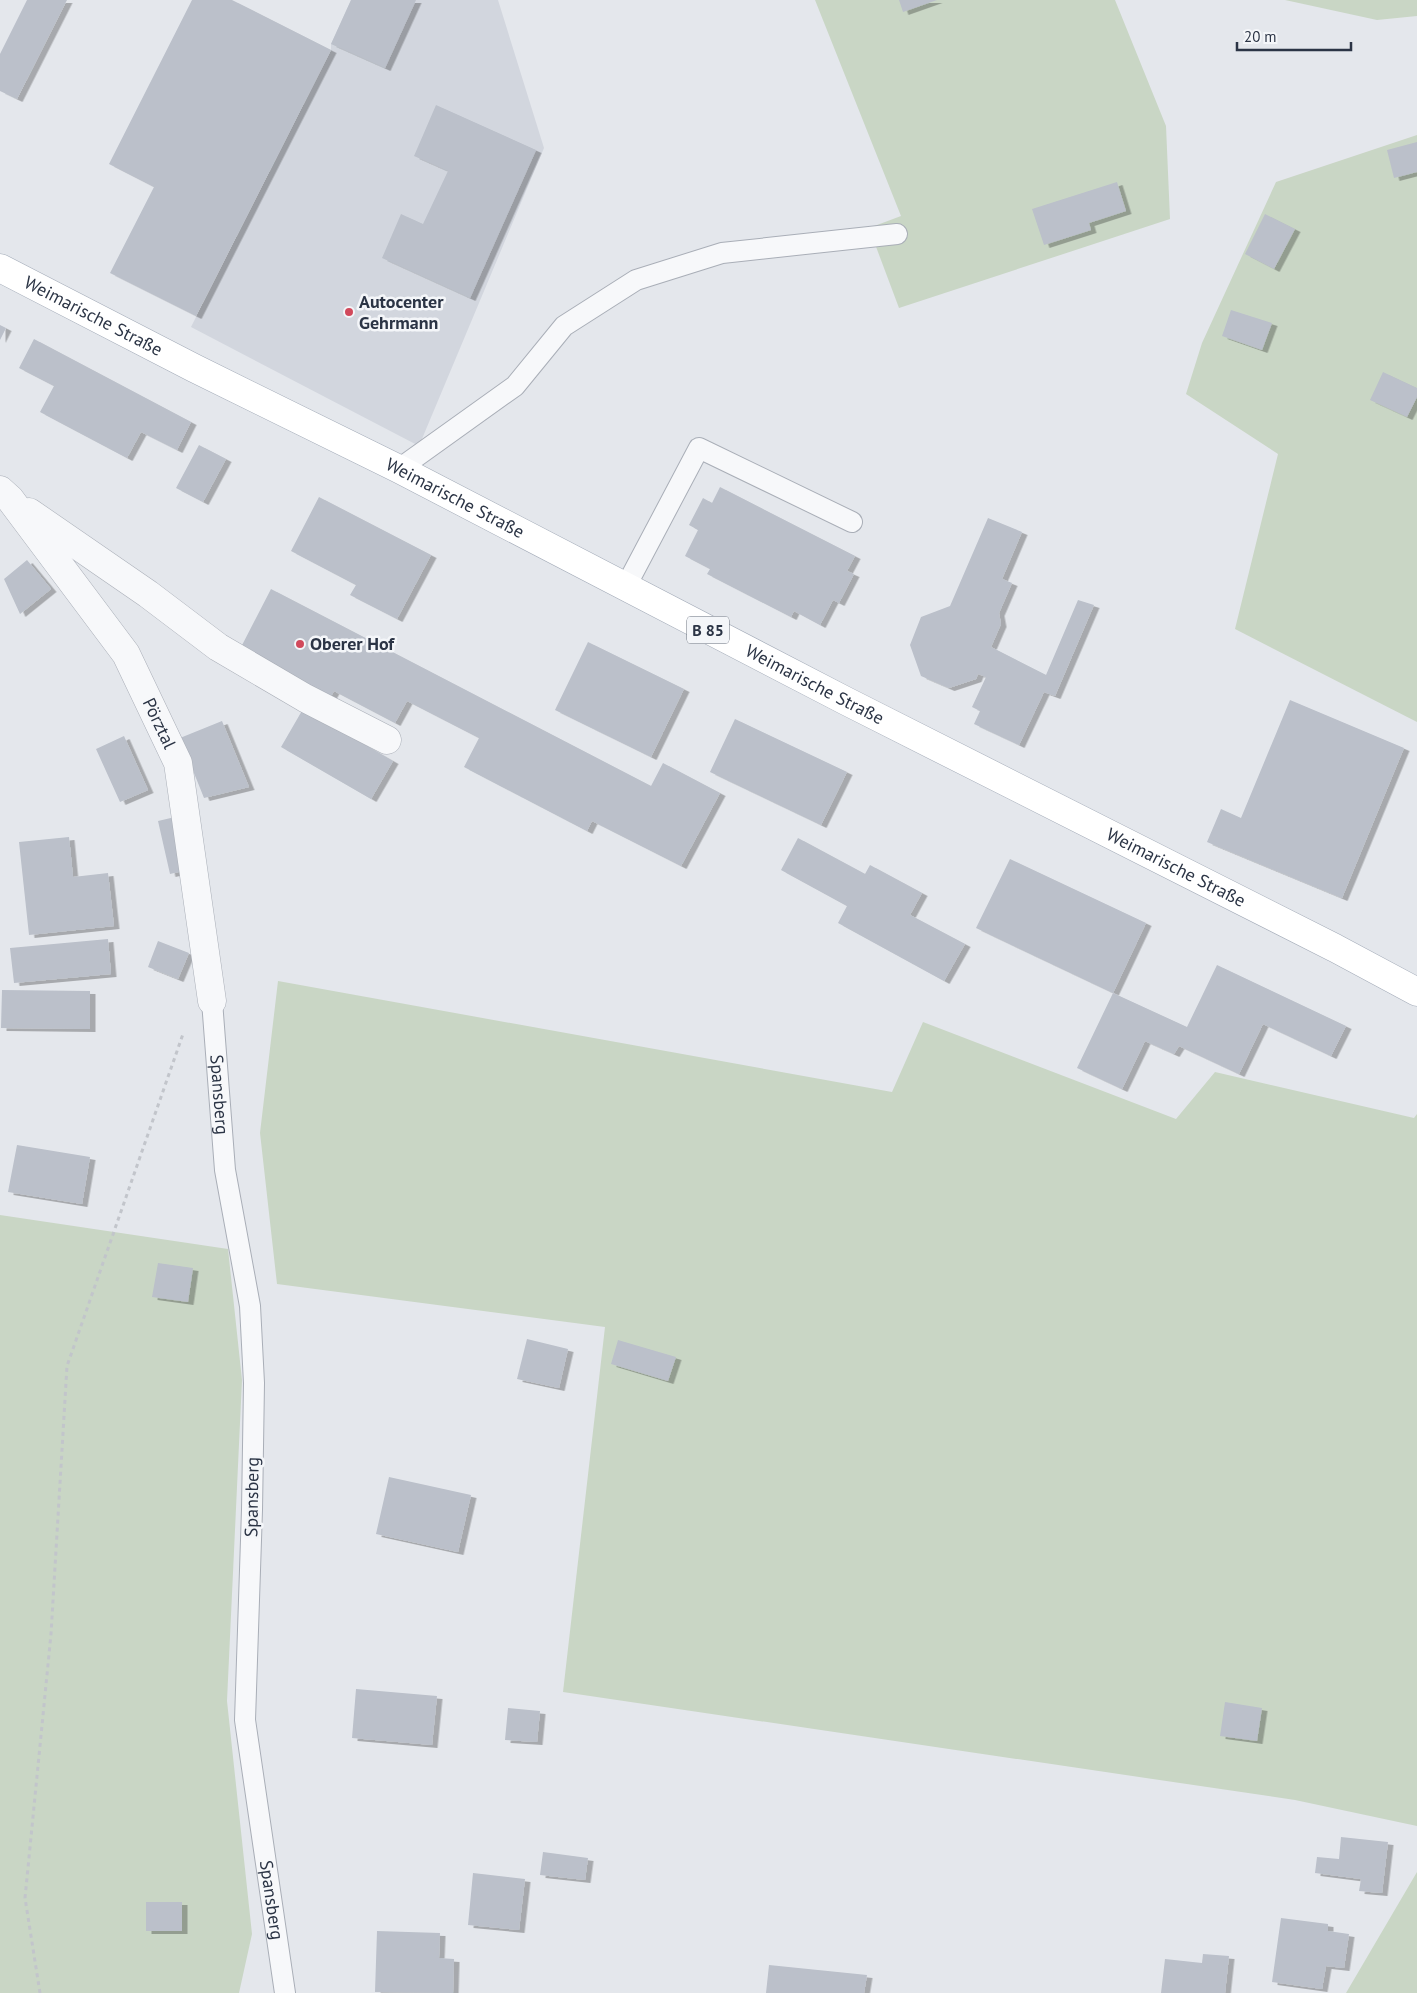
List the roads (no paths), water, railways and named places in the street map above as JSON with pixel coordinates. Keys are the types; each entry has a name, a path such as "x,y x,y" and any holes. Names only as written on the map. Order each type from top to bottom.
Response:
{"main road":[{"name":"Weimarische Straße","path":"0,268 194,368 399,470 837,697 1335,948 1417,992"}],"street":[{"path":"5,494 148,594 218,647 305,698 386,740"},
{"name":"Pörztal","path":"5,494 126,654 178,763 212,1001"}],"lane":[{"path":"399,470 515,386 564,326 636,280 722,253 898,234"},
{"path":"625,588 699,448 852,522"},
{"name":"Spansberg","path":"212,1001 224,1170 250,1306 254,1383 246,1720 284,1993"}],"place":[{"name":"Autocenter Gehrmann","path":"349,312"},
{"name":"Oberer Hof","path":"300,644"}]}
